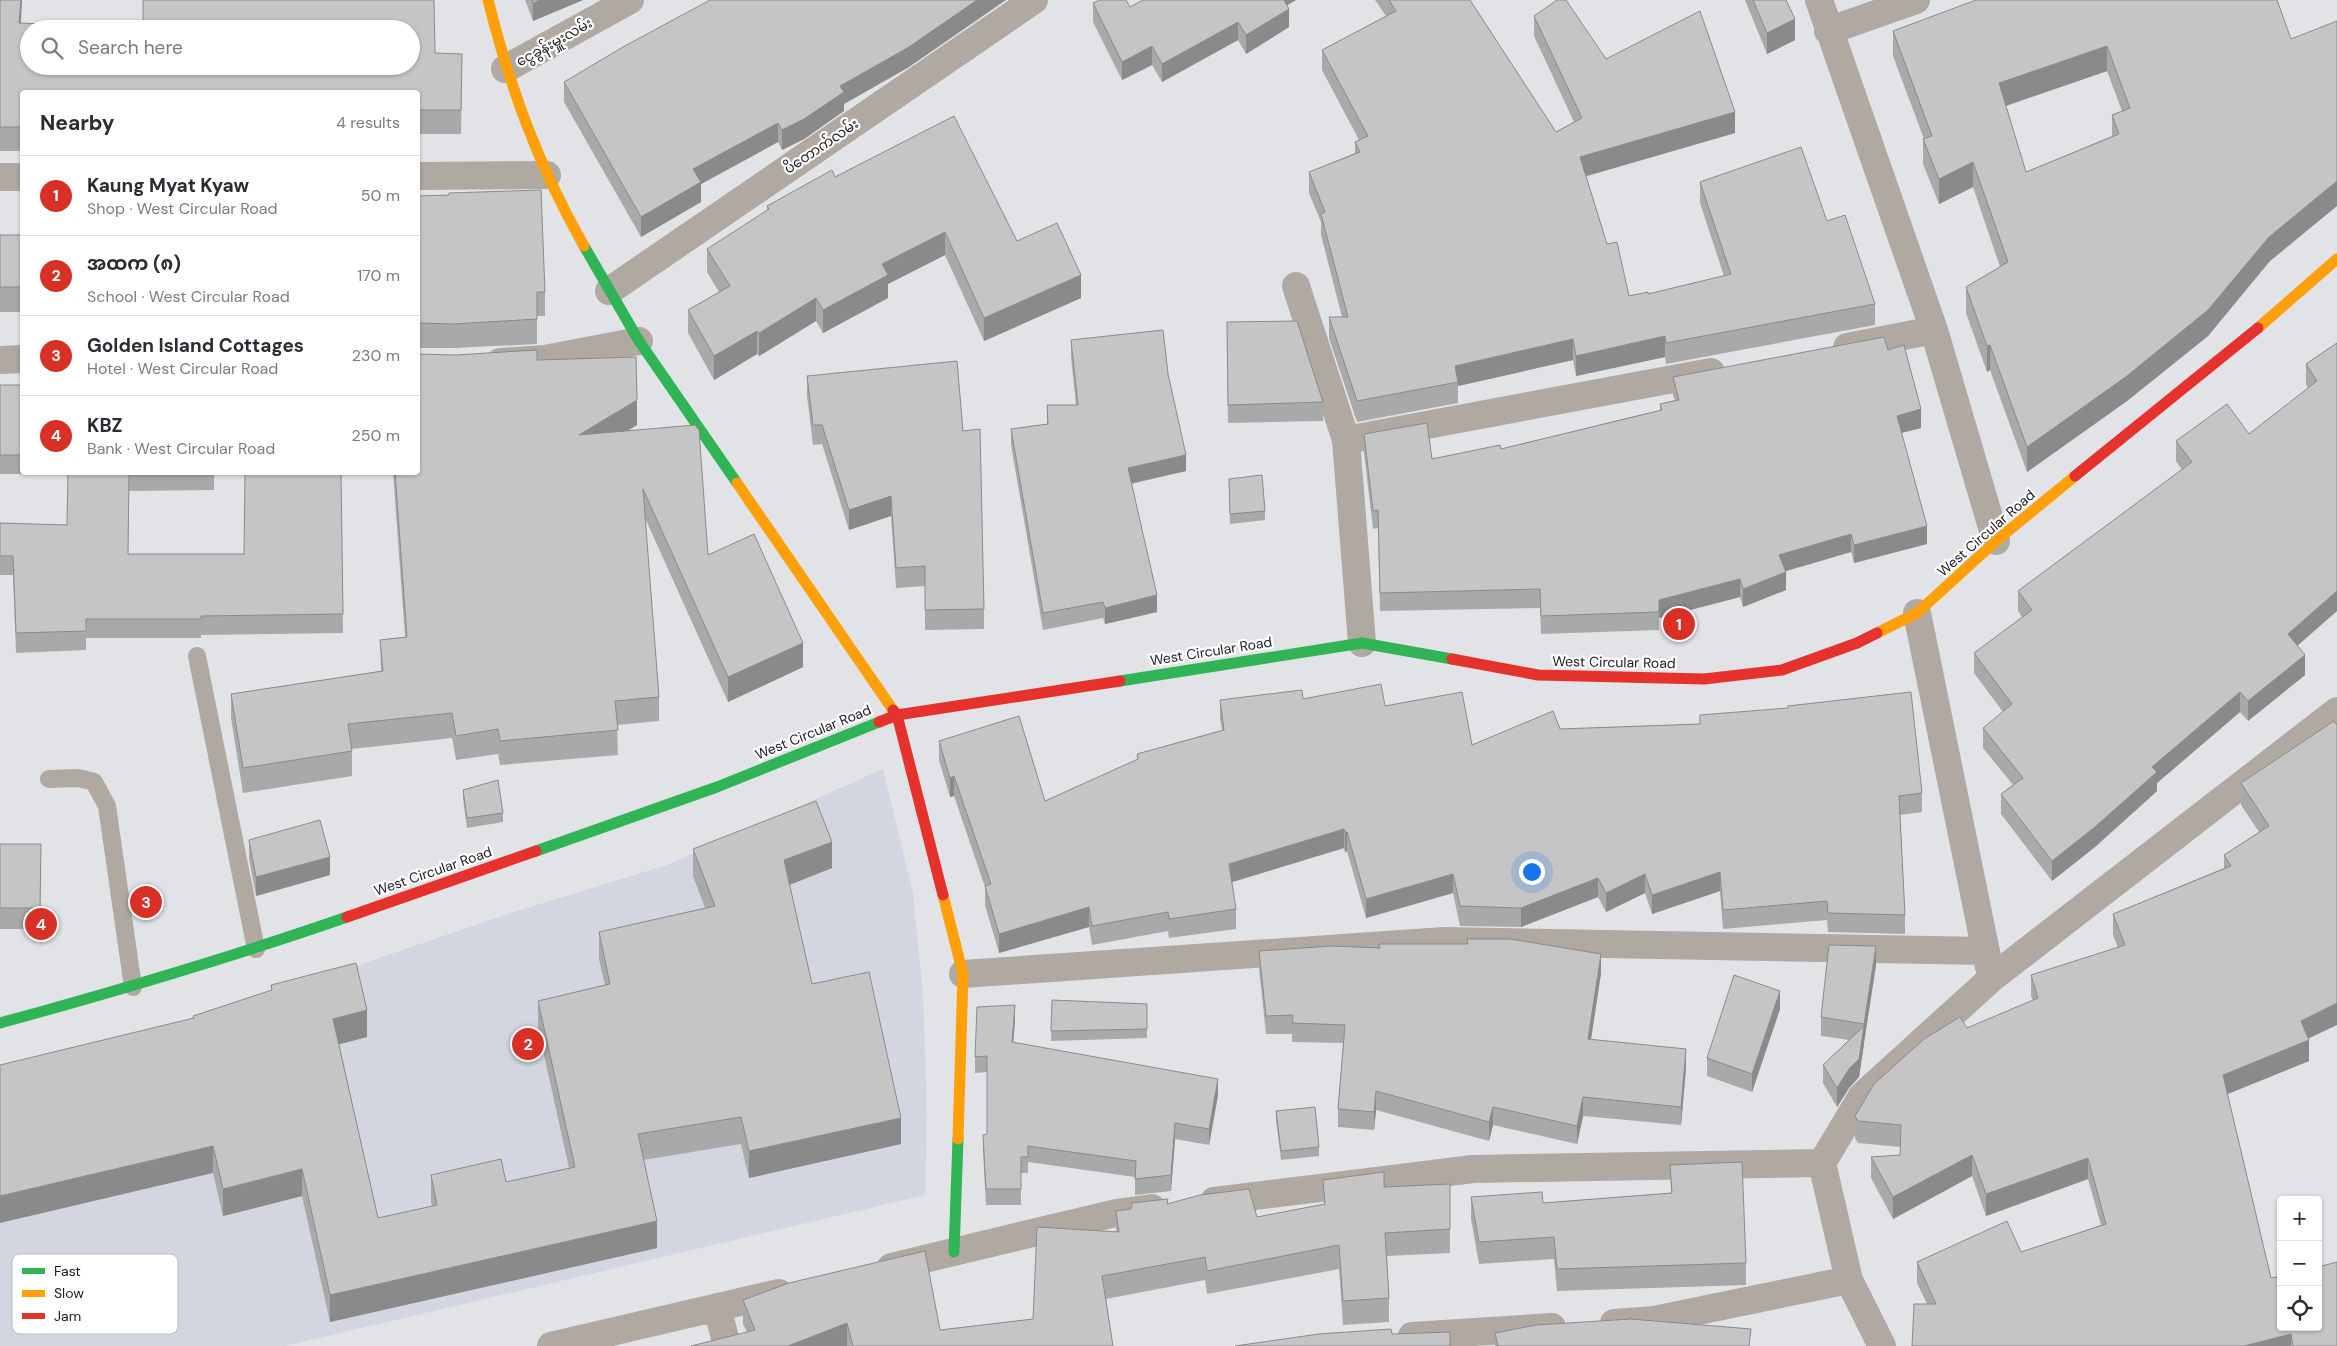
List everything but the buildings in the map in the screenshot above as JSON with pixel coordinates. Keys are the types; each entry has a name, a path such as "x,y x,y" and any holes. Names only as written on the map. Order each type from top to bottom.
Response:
{"street":[{"path":"488,0 505,69 546,175 609,291 639,342 897,715 963,974 954,1252"},
{"name":"ငွေခွန်းမှူးလမ်း","path":"505,69 630,0"},
{"name":"ပိတောက်လမ်း","path":"609,291 1034,0"},
{"path":"1819,0 1828,31 1934,330 1996,541"},
{"path":"1828,31 1916,0"},
{"path":"420,176 546,175"},
{"path":"0,177 20,177"},
{"name":"West Circular Road","path":"0,1023 133,987 256,950 717,787 897,715 1362,643 1538,675 1704,679 1782,670 1857,643 1917,613 1996,541 2276,313 2337,260"},
{"path":"1296,286 1346,440 1362,643"},
{"path":"1826,350 1934,330"},
{"path":"472,363 545,359 639,342"},
{"path":"0,360 20,359"},
{"path":"1346,440 1738,367"},
{"path":"1917,613 1992,978"},
{"path":"1882,1346 1849,1280 1822,1163 1862,1096 1992,978 2337,711"},
{"path":"963,974 1444,941 1986,951"},
{"path":"869,1272 1116,1213 1473,1169 1822,1163"},
{"path":"1386,1337 1654,1320 1849,1280"},
{"path":"552,1346 802,1287"},
{"path":"717,1307 727,1346"}],"lane":[{"path":"197,656 256,950"},
{"path":"49,779 78,778 94,782 106,806 133,987"}],"shaded area":[{"path":"883,769 913,893 923,995 927,1114 925,1195 285,1346 0,1346 0,1082 227,1010 514,912 667,865"}],"traffic: fast":[{"path":"584,246 639,341 737,483"},
{"path":"1120,681 1362,643 1452,659"},
{"path":"536,851 717,787 879,722"},
{"path":"0,1023 174,973 347,917"},
{"path":"954,1252 958,1139"}],"traffic: slow":[{"path":"488,0 506,64 527,126 553,187 584,246"},
{"path":"2258,328 2337,259"},
{"path":"1877,633 1917,613 1996,541 2075,476"},
{"path":"737,483 893,710"},
{"path":"943,895 963,974 958,1139"}],"traffic: jam":[{"path":"2075,476 2258,328"},
{"path":"1452,659 1538,675 1704,679 1782,670 1857,643 1877,633"},
{"path":"879,722 897,715 1120,681"},
{"path":"893,710 897,715 943,895"},
{"path":"347,917 536,851"}],"place":[{"name":"Kaung Myat Kyaw","path":"1679,624"},
{"name":"Golden Island Cottages","path":"146,902"},
{"name":"KBZ","path":"41,924"},
{"name":"အထက (၈)","path":"528,1044"}]}
